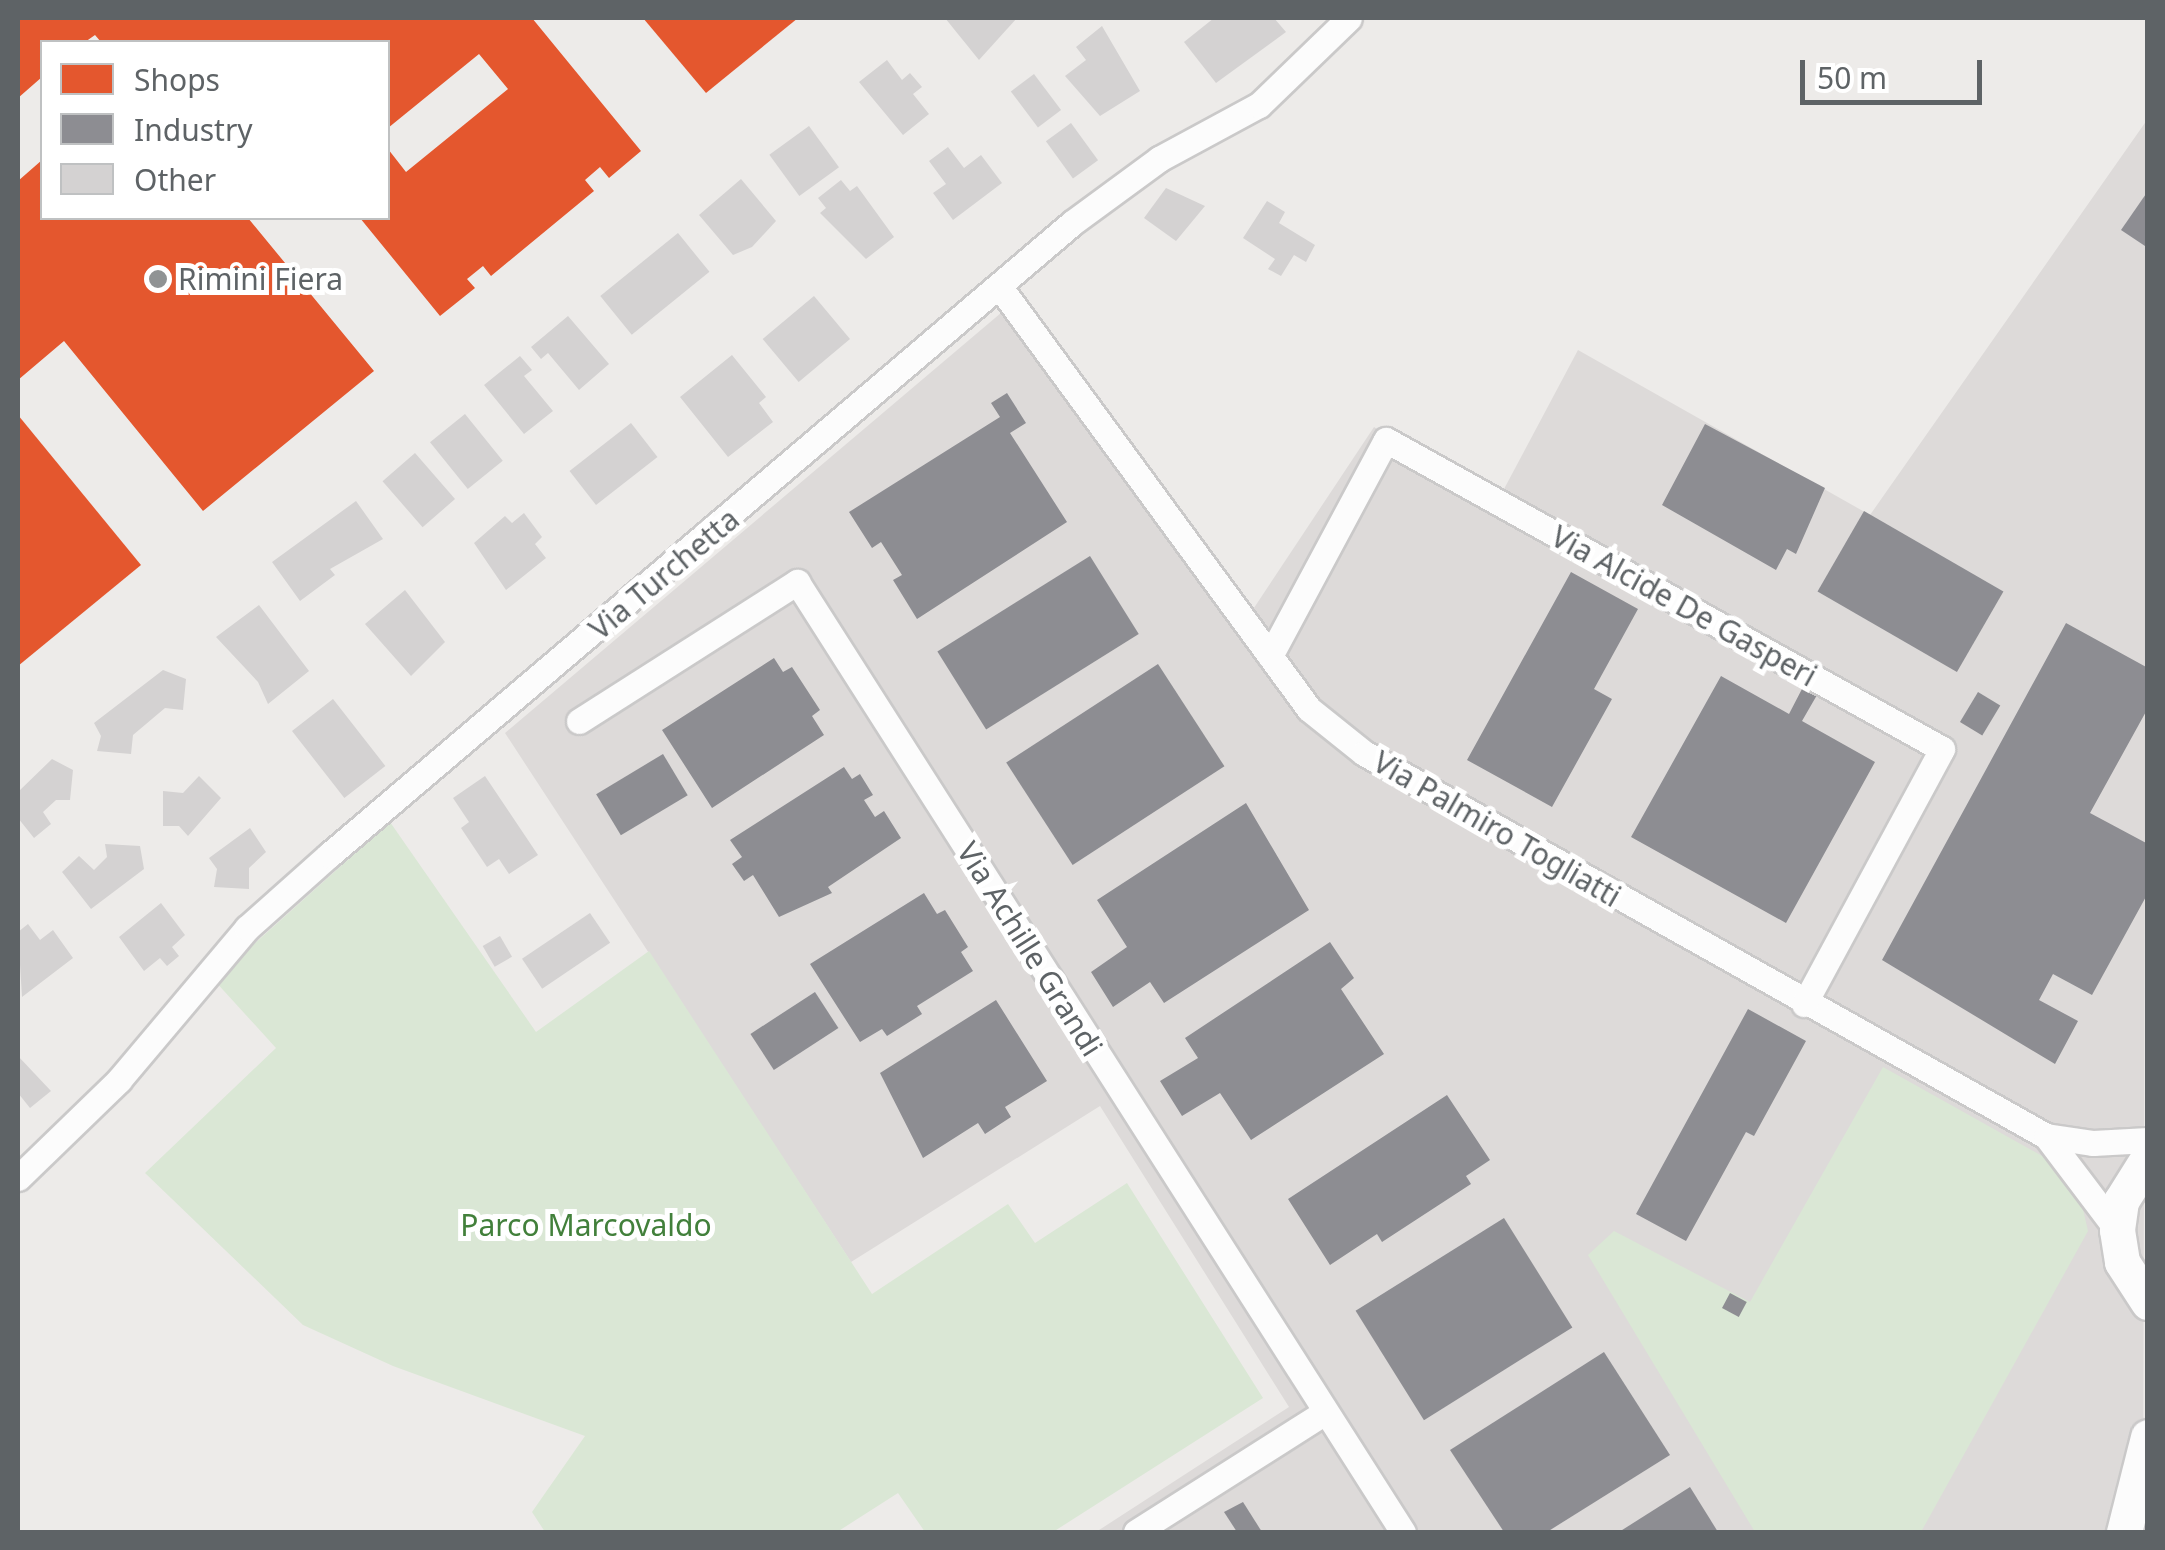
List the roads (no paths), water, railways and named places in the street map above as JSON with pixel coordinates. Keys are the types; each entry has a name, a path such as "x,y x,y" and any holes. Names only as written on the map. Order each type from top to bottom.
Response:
{"street":[{"name":"Via Turchetta","path":"18,1178 111,1088 246,928 999,286 1159,159 1275,93 1349,18"},
{"name":"Via Palmiro Togliatti","path":"999,286 1309,709 1364,753 1804,1004 2046,1136 2117,1230"},
{"name":"Via Alcide De Gasperi","path":"1270,656 1386,440 1942,749 1804,1004"},
{"name":"Via Achille Grandi","path":"579,721 797,582 1403,1532"},
{"path":"2046,1136 2093,1143 2148,1140"},
{"path":"2144,1303 2122,1262 2117,1230 2121,1201 2148,1158"},
{"path":"1136,1532 1324,1412"},
{"path":"2124,1532 2148,1437"}],"place":[{"name":"Rimini Fiera","path":"158,279"}],"park label":[{"name":"Parco Marcovaldo","path":"586,1225"}]}
